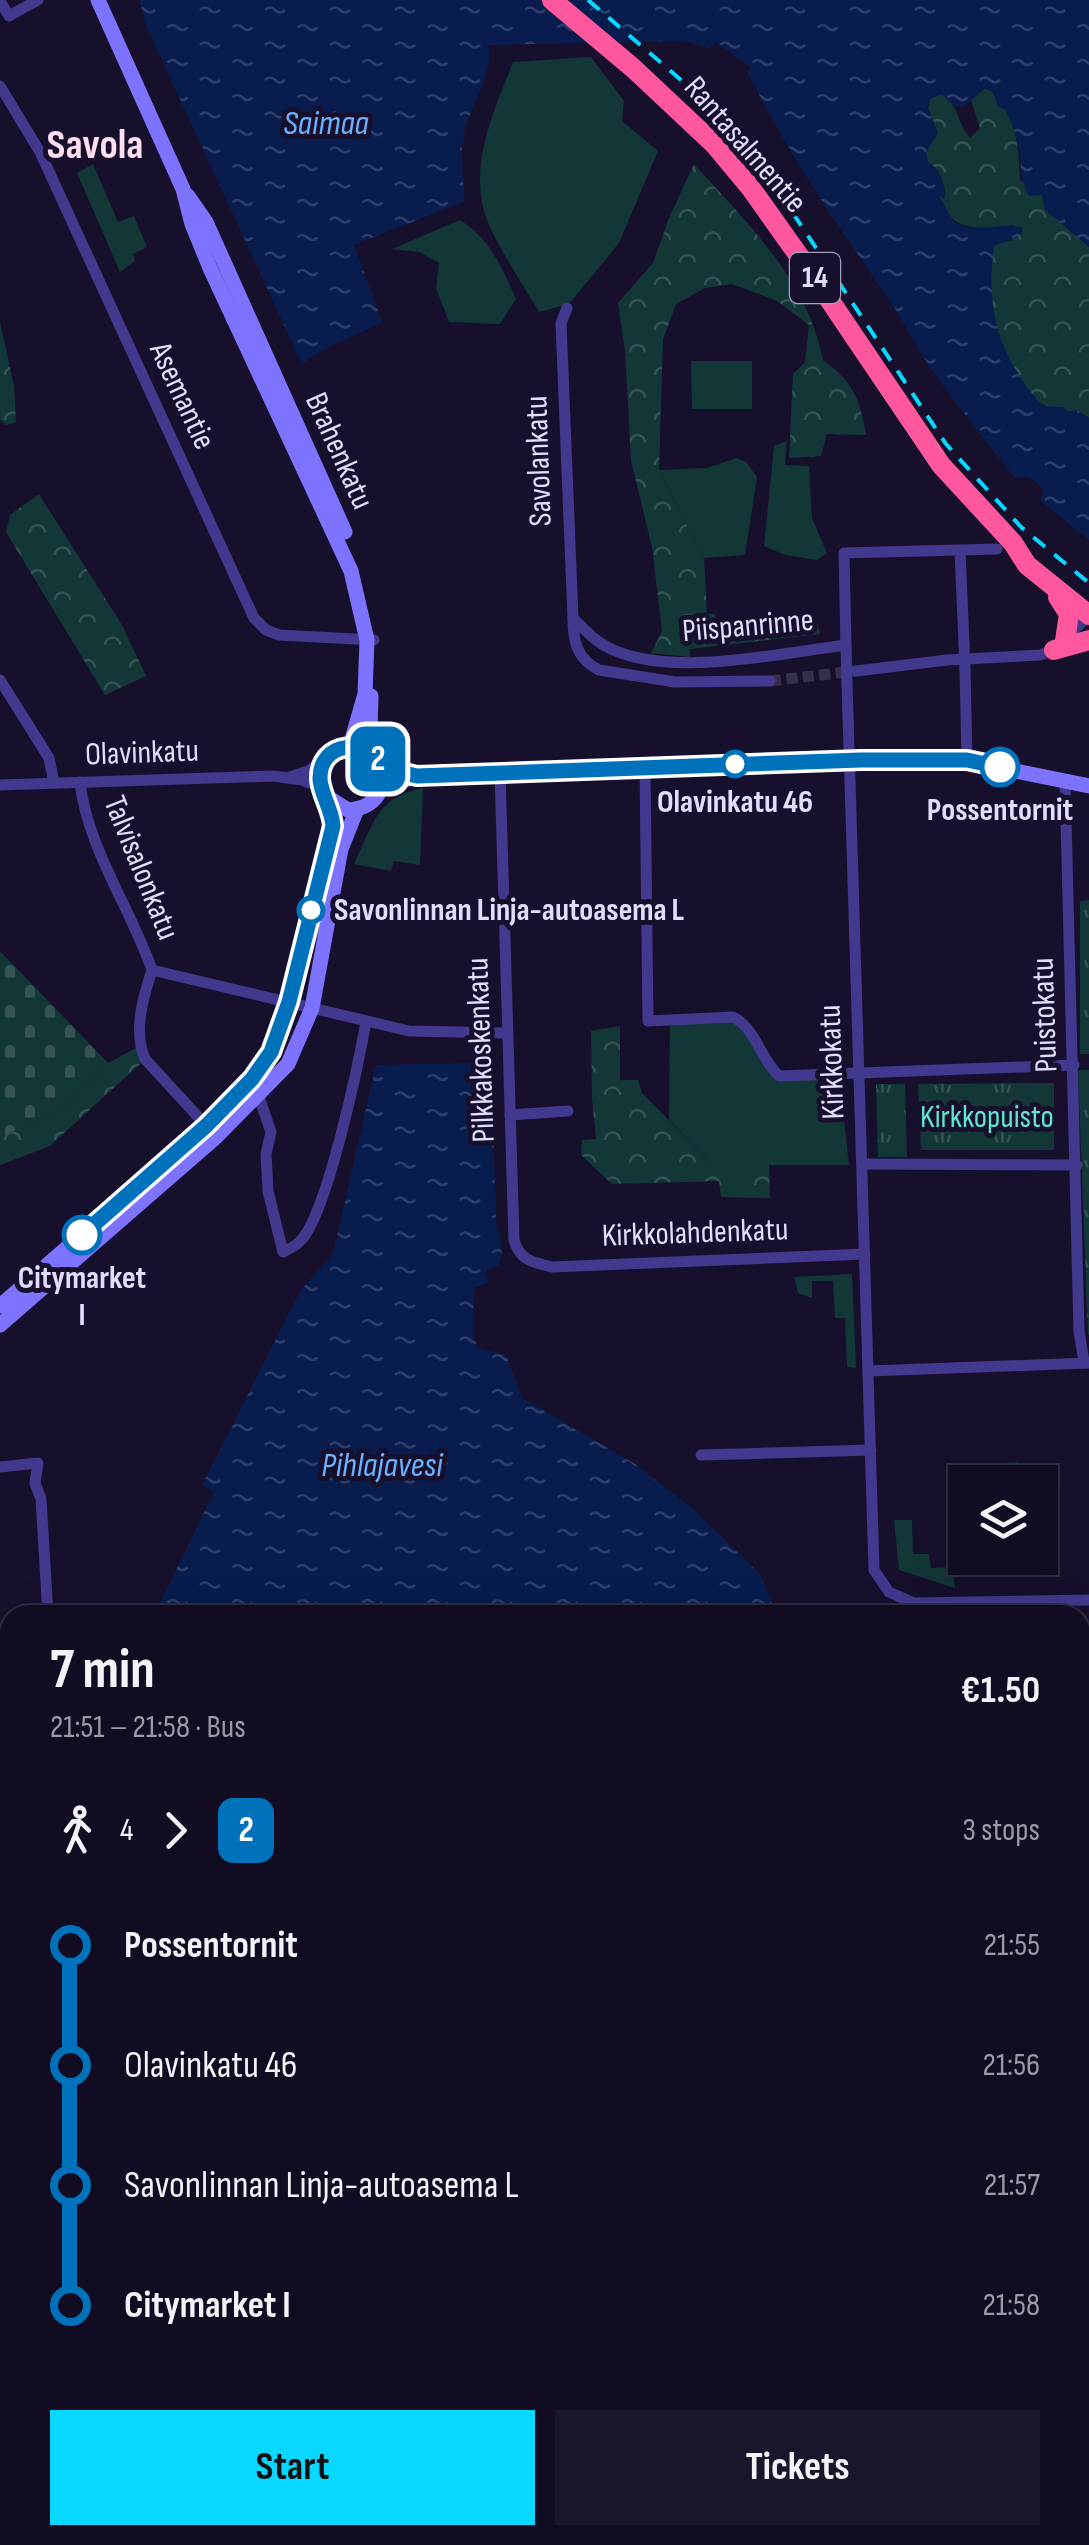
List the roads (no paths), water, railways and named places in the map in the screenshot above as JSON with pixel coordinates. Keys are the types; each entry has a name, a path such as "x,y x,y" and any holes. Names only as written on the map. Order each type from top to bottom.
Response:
{"highway":[{"name":"Rantasalmentie","path":"552,0 698,128 750,187 910,424 1006,543 1089,615"},
{"name":"Rantasalmentie","path":"1006,543 1024,545 1089,601"},
{"path":"1048,583 1068,614 1059,645 1089,640"}],"main road":[{"name":"Brahenkatu","path":"98,0 183,189 210,268 344,554 370,640 370,729 378,761"},
{"name":"Brahenkatu","path":"350,746 365,694 370,640"},
{"path":"211,1132 271,1052 289,1002 333,826 324,792 322,767 327,758 350,746 417,776"},
{"path":"382,787 417,776 850,760 967,760 1089,786"},
{"path":"324,792 340,807 358,809 373,802 382,787 378,761"},
{"path":"0,1325 4,1304 260,1096 288,1064 312,1008 338,862 358,809"}],"street":[{"path":"0,2 5,20 38,0"},
{"name":"Asemantie","path":"0,86 40,152 254,618 266,630 279,635 370,640"},
{"name":"Savolankatu","path":"568,308 561,323 573,639 582,658"},
{"path":"967,760 960,551 1006,543"},
{"name":"Kirkkokatu","path":"960,551 844,553 874,1570 889,1592 914,1603 1089,1600"},
{"name":"Piispanrinne","path":"573,615 598,642 628,655 698,663 846,645"},
{"path":"856,670 1032,656 1059,645 1089,615"},
{"path":"598,642 582,658 599,670 690,682 770,680"},
{"name":"Talvisalonkatu","path":"0,680 49,758 54,783"},
{"name":"Olavinkatu","path":"286,778 327,758"},
{"path":"645,768 648,1021 733,1017 745,1023 770,1068 779,1076 1074,1065"},
{"name":"Pilkkakoskenkatu","path":"500,772 514,1240 528,1262"},
{"name":"Olavinkatu","path":"0,785 286,778 310,782 324,792"},
{"name":"Puistokatu","path":"1065,781 1079,1330 1086,1362"},
{"name":"Talvisalonkatu","path":"80,782 92,834 131,914 152,970 409,1032 508,1033"},
{"path":"152,970 141,1008 140,1046 145,1058 211,1132"},
{"path":"252,1079 271,1132 266,1154 268,1191 283,1252 302,1240 316,1214 329,1177 366,1022"},
{"path":"510,1115 568,1111"},
{"path":"863,1164 1077,1165"},
{"name":"Kirkkolahdenkatu","path":"528,1262 552,1267 865,1254"},
{"path":"869,1371 1086,1362"},
{"path":"701,1456 870,1450"},
{"path":"0,1466 38,1464 36,1484 41,1498 47,1605"}],"water":[{"name":"Saimaa","path":"140,0 1089,0 1089,247 1045,210 1042,195 1029,196 1013,128 993,92 984,88 965,106 955,107 942,94 930,99 928,108 938,133 926,152 928,162 942,178 945,199 939,196 954,222 971,227 1022,227 1022,235 994,246 994,312 1006,351 1043,406 1063,407 1068,412 1077,410 1089,418 1089,540 1041,501 1043,490 1037,483 1015,478 947,391 797,161 748,73 750,67 716,42 709,48 686,41 488,45 488,67 463,138 465,201 354,245 382,322 302,364 145,23"},
{"name":"Pihlajavesi","path":"480,1063 492,1099 496,1219 502,1253 499,1265 486,1271 489,1283 474,1287 473,1334 478,1348 506,1355 522,1398 635,1464 693,1509 760,1574 773,1605 159,1605 214,1492 202,1485 301,1290 333,1254 376,1065"}],"tunnel":[{"path":"770,681 855,671"}],"railway":[{"path":"588,0 688,86 771,180 946,444 1021,527 1089,583"}],"place":[{"name":"Olavinkatu 46","path":"735,764"},
{"name":"Possentornit","path":"1000,767"},
{"name":"Savonlinnan Linja-autoasema L","path":"311,910"},
{"name":"Citymarket I","path":"82,1235"}],"district":[{"name":"Savola","path":"95,145"}],"park label":[{"name":"Kirkkopuisto","path":"987,1117"}]}
